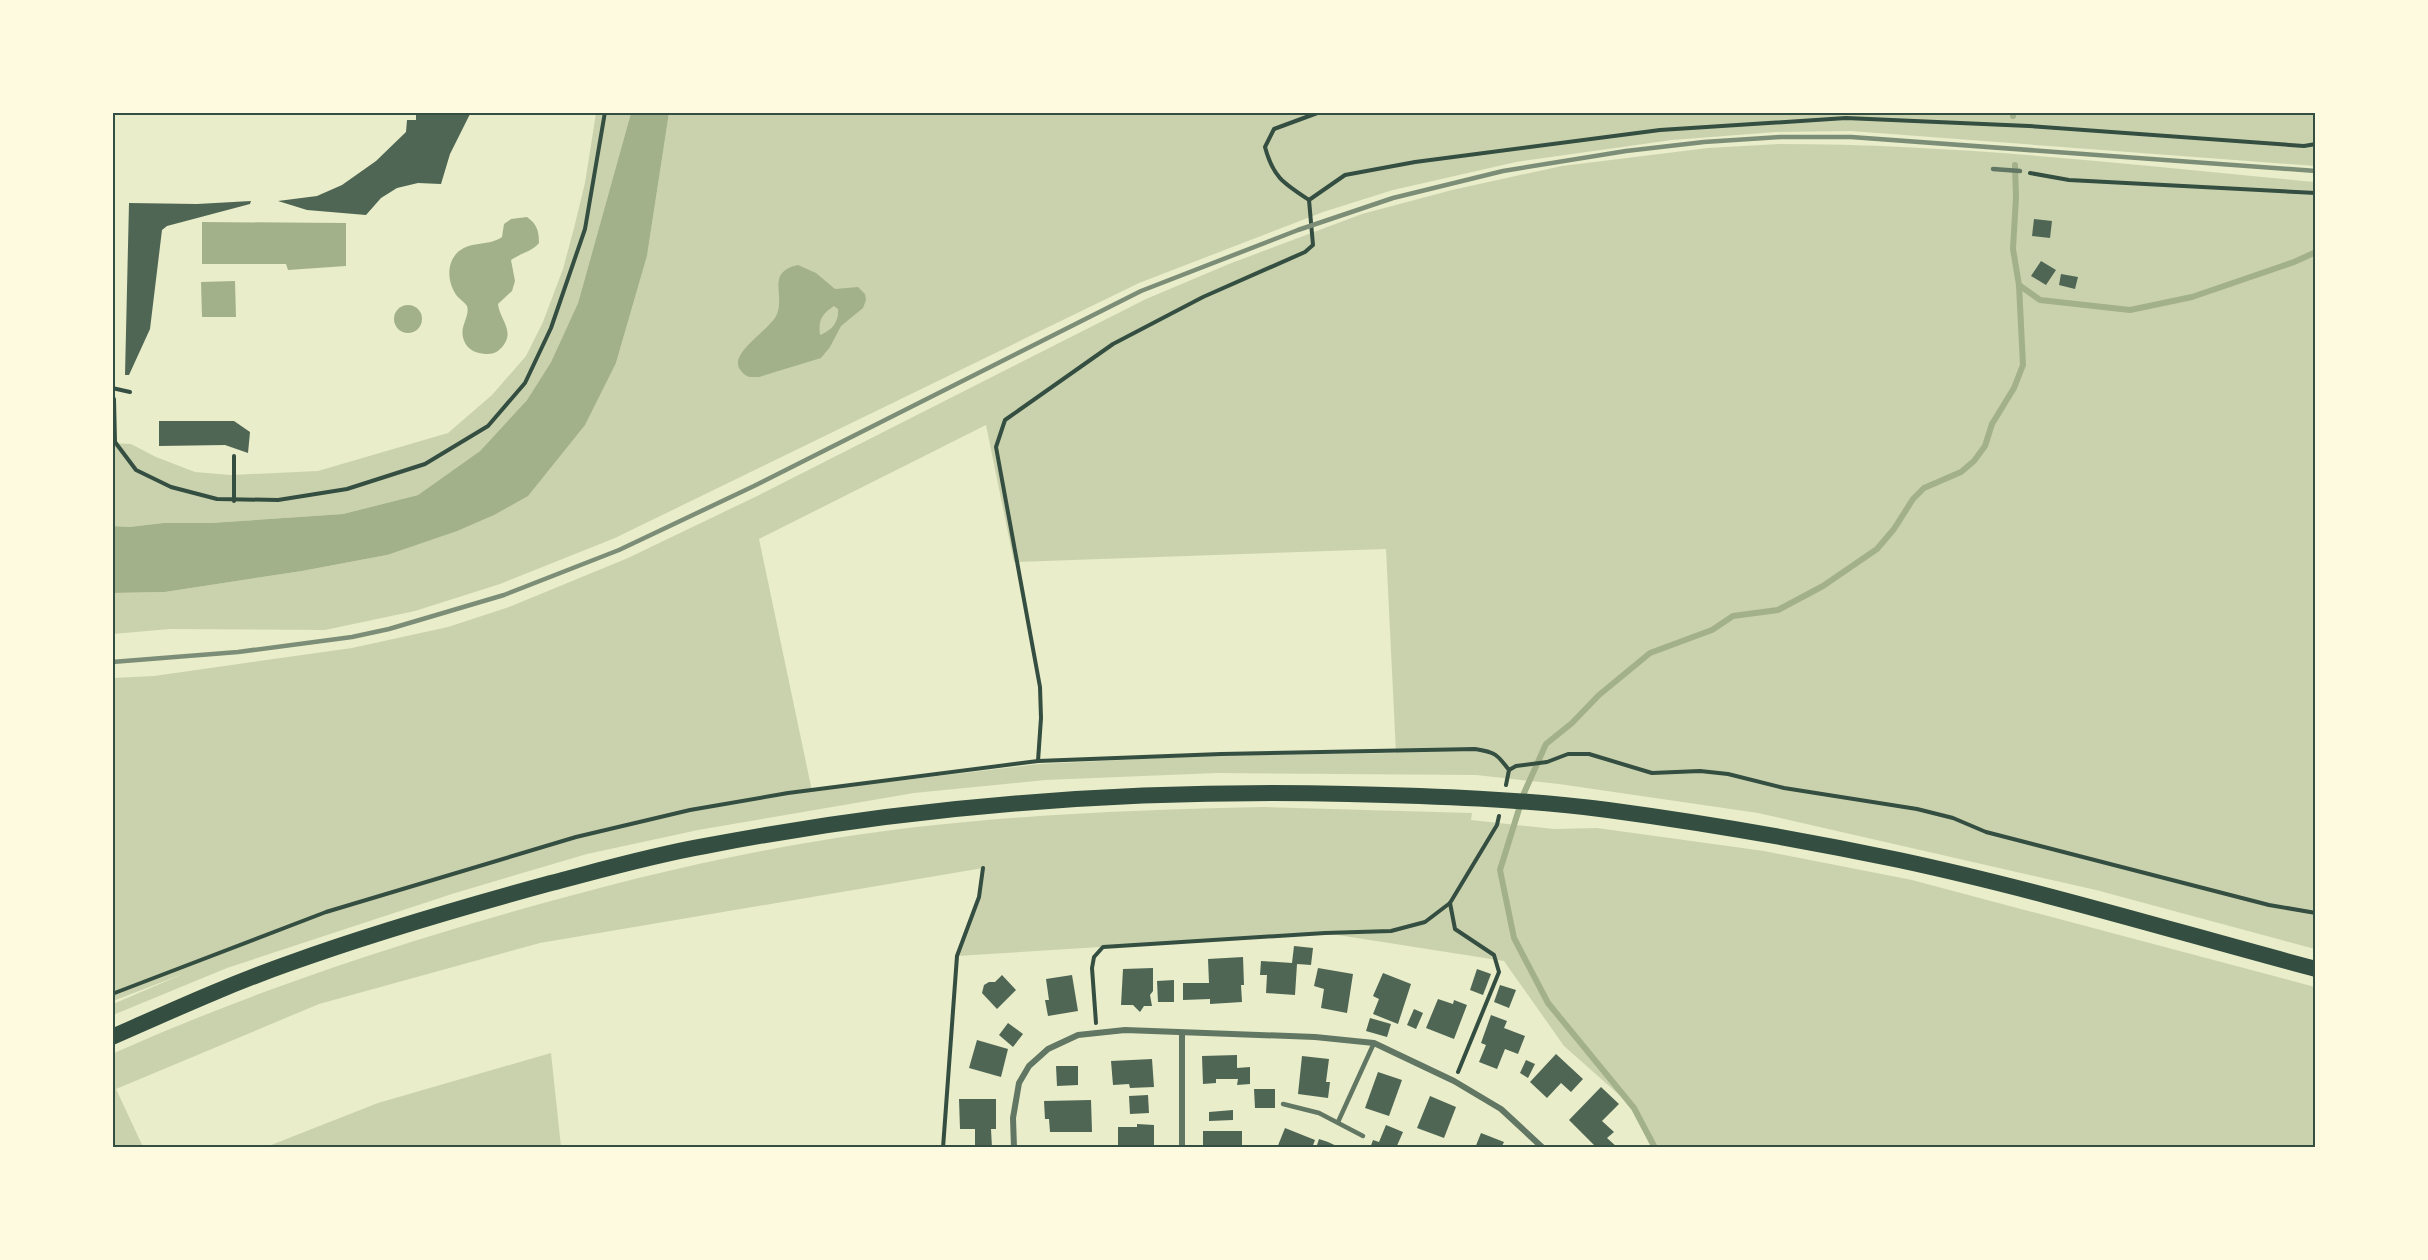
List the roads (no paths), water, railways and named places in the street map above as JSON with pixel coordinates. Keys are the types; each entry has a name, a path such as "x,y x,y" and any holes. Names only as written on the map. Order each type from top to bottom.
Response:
{"highway":[{"path":"112,1037 208,995 287,964 382,932 527,890 700,846 908,813 1138,794 1303,793 1473,797 1562,805 1711,825 1899,860 2044,895 2316,969"}],"street":[{"path":"1014,1148 1013,1118 1019,1083 1029,1066 1048,1049 1077,1035 1125,1030 1182,1034 1315,1037 1374,1043 1454,1081 1501,1109 1543,1148"},
{"path":"1182,1034 1182,1148"}],"lane":[{"path":"1993,170 2020,171"},
{"path":"1338,1122 1374,1043"},
{"path":"1283,1104 1319,1113 1364,1136"}],"waterway":[{"path":"1655,1148 1634,1108 1548,1003 1514,938 1500,870 1524,793 1546,744 1572,723 1599,695 1650,653 1712,630 1733,616 1778,610 1823,586 1877,549 1894,529 1913,499 1924,488 1961,472 1974,461 1985,446 1992,424 2014,388 2023,365 2019,285 2013,249 2015,165"},
{"path":"2019,285 2040,300 2130,310 2192,297 2294,262 2316,252"}],"railway":[{"path":"112,662 238,652 352,637 389,629 504,595 619,550 754,486 1141,291 1298,230 1393,198 1503,171 1626,151 1704,142 1781,137 1851,137 2316,171"}]}
